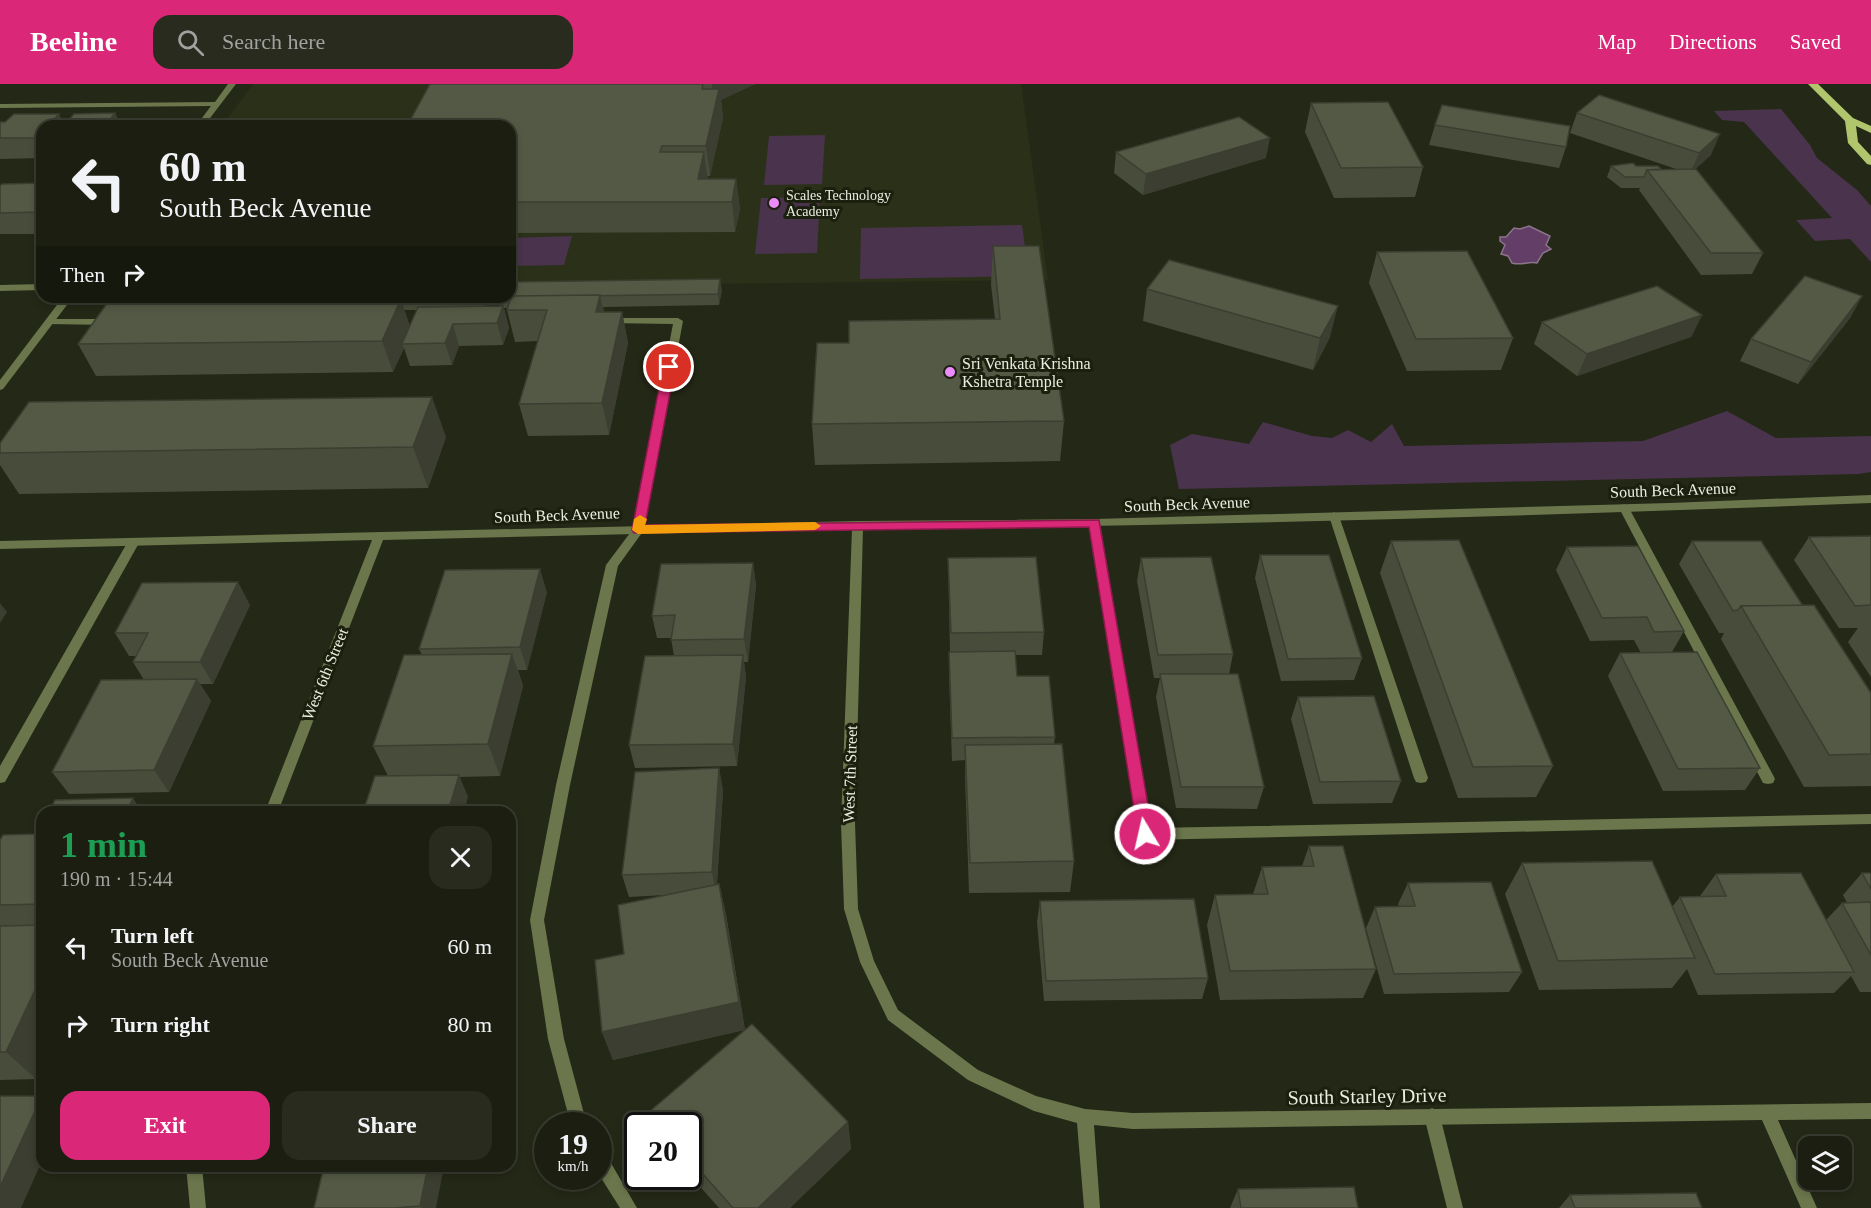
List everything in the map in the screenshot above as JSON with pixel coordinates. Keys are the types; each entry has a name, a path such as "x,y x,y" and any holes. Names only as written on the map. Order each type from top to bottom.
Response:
{"main road":[{"path":"1813,84 1850,120 1871,130"},
{"path":"1850,120 1853,143 1871,162"}],"street":[{"path":"205,120 232,84"},
{"path":"0,106 217,104"},
{"path":"0,288 36,287"},
{"path":"0,387 64,303"},
{"path":"576,1112 556,1039 537,920 563,785 612,565 638,530 678,321 594,321"},
{"path":"50,322 126,322"},
{"name":"South Beck Avenue","path":"0,545 858,525 1095,523 1871,499"},
{"path":"1624,508 1768,779"},
{"path":"1334,516 1421,778"},
{"path":"1095,523 1145,834 1871,819"},
{"name":"West 7th Street","path":"858,525 848,823 851,909 867,962 893,1015"},
{"name":"West 6th Street","path":"273,806 379,537"},
{"path":"0,778 133,543"},
{"name":"South Starley Drive","path":"893,1015 973,1075 1034,1103 1085,1116 1133,1121 1871,1111"},
{"path":"1767,1114 1809,1208"},
{"path":"1085,1116 1092,1208"},
{"path":"1432,1116 1455,1208"},
{"path":"195,1172 198,1208"},
{"path":"612,1180 629,1208"}],"shaded area":[{"name":"Scales Technology Academy","path":"253,84 1021,84 1048,280 516,286 516,120 226,120"},
{"path":"1781,109 1810,145 1817,158 1857,190 1871,206 1871,262 1850,239 1815,241 1796,220 1832,218 1744,122 1722,120 1714,111"},
{"path":"825,135 822,184 764,185 769,136"},
{"path":"820,197 817,253 755,254 761,198"},
{"path":"1022,225 1029,276 860,279 861,228"},
{"path":"1529,226 1550,236 1546,245 1551,249 1543,253 1537,263 1512,263 1508,256 1501,254 1505,245 1500,241 1500,237 1506,237 1514,228"},
{"path":"572,236 564,265 516,266 516,238"},
{"path":"1727,411 1776,438 1871,436 1871,472 1179,489 1170,445 1192,434 1249,444 1263,422 1312,436 1332,438 1348,430 1371,442 1392,424 1404,446 1643,441"}],"building":[{"path":"430,84 703,84 702,89 719,89 706,146 662,146 660,152 704,152 698,179 736,179 732,202 516,202 516,120 410,120"},
{"path":"1599,95 1720,134 1699,153 1577,113"},
{"path":"1388,102 1423,167 1341,168 1311,103"},
{"path":"1442,105 1570,126 1566,147 1435,125"},
{"path":"115,113 110,120 68,120 74,114"},
{"path":"14,114 59,114 54,120 36,120 36,138 0,138 0,122 5,122"},
{"path":"1239,117 1270,138 1146,174 1116,152"},
{"path":"1633,163 1636,166 1658,166 1661,169 1647,170 1644,177 1625,177 1611,166"},
{"path":"1696,169 1763,253 1711,253 1647,170"},
{"path":"36,183 36,212 0,213 0,186 2,184"},
{"name":"Sri Venkata Krishna Kshetra Temple","path":"993,246 1039,246 1064,421 812,424 817,343 849,343 849,321 1000,319"},
{"path":"1467,251 1513,338 1416,339 1377,252"},
{"path":"1169,260 1338,306 1320,338 1147,289"},
{"path":"1805,276 1862,296 1811,362 1751,339"},
{"path":"720,279 718,294 516,297 516,282"},
{"path":"1657,286 1702,315 1587,354 1542,322"},
{"path":"600,295 596,312 622,312 602,403 519,404 547,310 507,310 509,303 516,303 516,296"},
{"path":"107,303 399,303 382,341 78,344"},
{"path":"503,306 497,323 453,324 445,343 402,344 418,307"},
{"path":"432,397 413,447 0,453 0,443 29,402"},
{"path":"1871,536 1871,605 1855,606 1809,537"},
{"path":"1459,540 1553,766 1473,767 1391,541"},
{"path":"1692,541 1761,541 1803,606 1741,606 1738,610 1733,611"},
{"path":"1638,546 1684,631 1654,632 1647,617 1602,618 1567,547"},
{"path":"1260,555 1329,555 1362,658 1288,659"},
{"path":"1036,557 1044,632 951,633 948,558"},
{"path":"1211,557 1233,654 1158,655 1141,558"},
{"path":"753,563 744,639 671,640 675,615 652,616 661,564"},
{"path":"540,569 520,647 419,649 445,570"},
{"path":"238,582 200,662 133,662 148,633 115,633 142,583"},
{"path":"1814,605 1871,693 1871,754 1829,755 1741,606"},
{"path":"1015,651 1017,676 1049,676 1055,737 952,738 949,652"},
{"path":"1697,652 1760,768 1678,769 1620,653"},
{"path":"512,654 488,744 373,746 404,655"},
{"path":"743,655 733,744 629,745 645,656"},
{"path":"1160,674 1238,674 1264,787 1181,787"},
{"path":"197,679 154,770 52,772 101,680"},
{"path":"1374,696 1401,781 1320,782 1298,697"},
{"path":"1062,744 1074,861 970,863 965,745"},
{"path":"719,768 712,872 622,875 635,772"},
{"path":"459,775 450,806 365,806 375,776"},
{"path":"133,798 130,806 52,806 55,800"},
{"path":"36,834 36,904 0,905 0,840 3,835"},
{"path":"1309,846 1343,846 1376,969 1230,971 1215,895 1268,894 1262,867 1314,866"},
{"path":"1652,861 1695,958 1558,961 1522,863"},
{"path":"1801,873 1854,972 1715,974 1680,897 1726,896 1716,874"},
{"path":"1862,873 1871,873 1871,889"},
{"path":"1491,882 1522,972 1394,974 1375,907 1415,906 1408,883"},
{"path":"719,884 739,1002 602,1032 595,960 624,954 618,905"},
{"path":"1194,899 1208,978 1046,981 1040,901"},
{"path":"1871,902 1871,955 1842,903"},
{"path":"36,925 36,988 6,1052 0,1052 0,926"},
{"path":"752,1024 848,1122 758,1208 733,1208 702,1173 702,1112 649,1112"},
{"path":"0,1096 36,1096 36,1109 0,1187"},
{"path":"323,1172 427,1172 420,1206 314,1208"},
{"path":"1354,1187 1358,1208 1241,1208 1238,1189"},
{"path":"1696,1193 1702,1208 1575,1208 1570,1195"}],"slow traffic":[{"path":"640,519 638,530 815,526"}],"place":[{"name":"Scales Technology Academy","path":"774,203"},
{"name":"Sri Venkata Krishna Kshetra Temple","path":"950,372"}],"route":[{"path":"669,367 638,530 1095,523 1145,834"}]}
